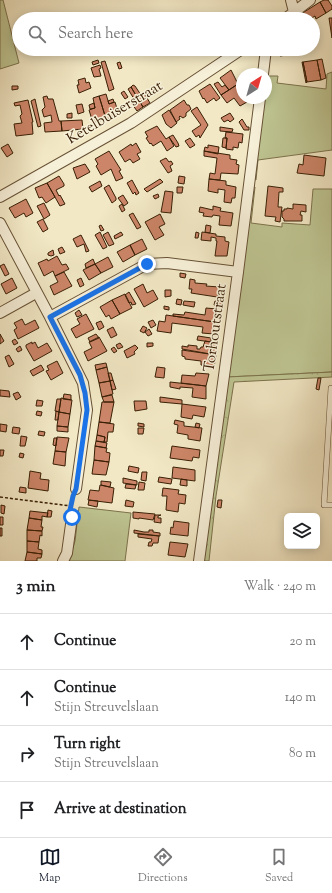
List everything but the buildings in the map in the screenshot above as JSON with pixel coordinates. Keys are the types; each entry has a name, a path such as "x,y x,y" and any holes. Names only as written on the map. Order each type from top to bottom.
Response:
{"street":[{"path":"291,0 294,12 310,0"},
{"name":"Ketelbuiserstraat","path":"0,197 131,123 232,56"},
{"path":"264,68 265,56"},
{"name":"Torhoutstraat","path":"199,561 259,104"},
{"path":"0,223 80,375 85,393 87,410 76,489"},
{"path":"50,317 147,264 167,262 238,272"},
{"path":"0,313 36,293"},
{"path":"63,561 67,553 72,517"}],"lane":[{"path":"331,388 324,505 332,505"}],"path":[{"path":"72,517 69,515 70,506 76,489"},
{"path":"0,497 70,506"}],"green space":[{"path":"0,0 3,0 12,35 12,56 17,56 19,63 0,69"},
{"path":"332,72 332,150 258,160 256,180 253,178 262,104 272,104 272,76 278,76 277,83 326,89 327,74"},
{"path":"255,187 251,223 282,227 282,223 310,225 313,189 332,189 332,372 227,377 253,188"},
{"path":"332,372 332,377 234,382 216,496 209,561 204,561 227,377"},
{"path":"79,507 131,513 125,561 69,561 75,541"}],"route":[{"path":"72,517 69,515 76,489 87,410 85,393 80,375 50,317 147,264"}]}
